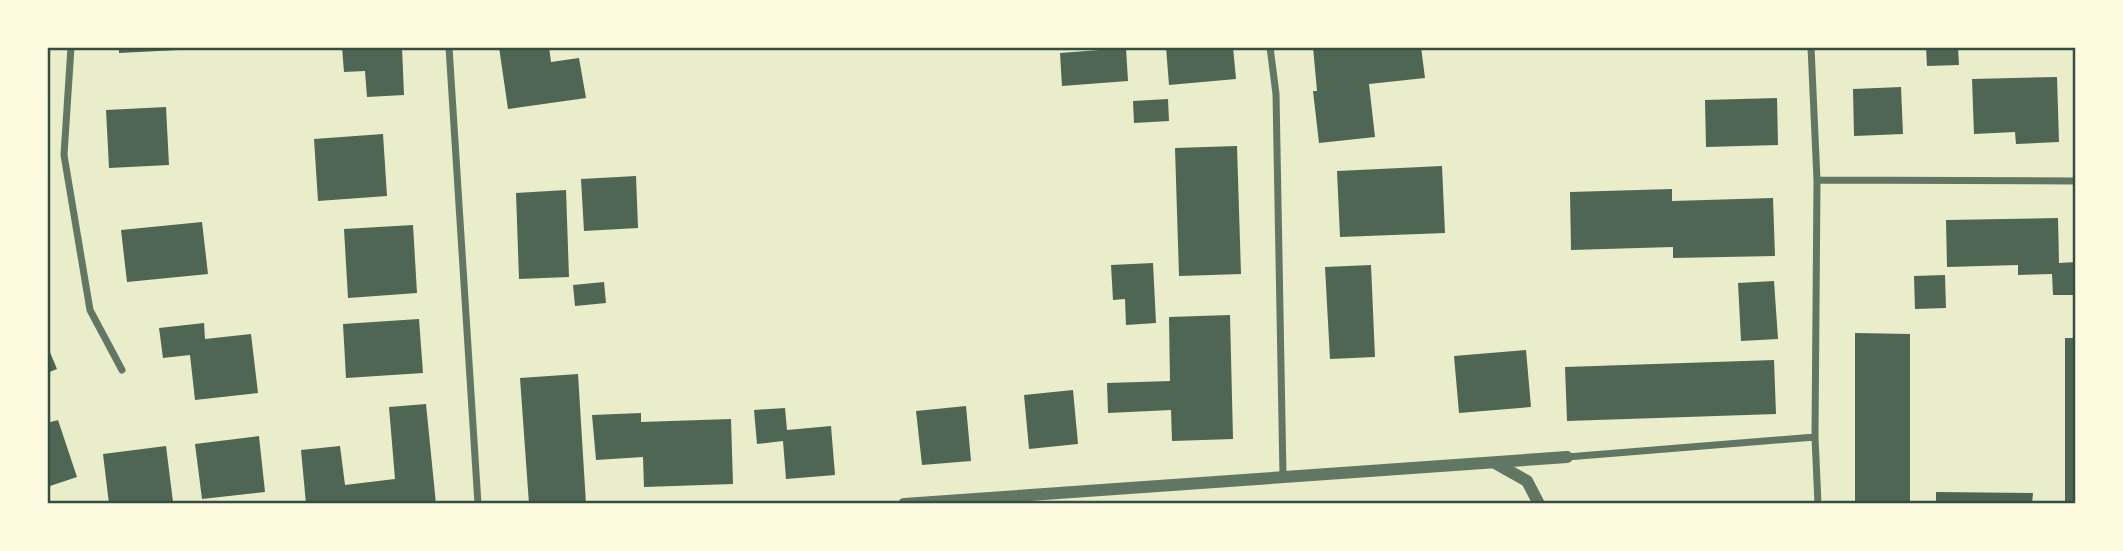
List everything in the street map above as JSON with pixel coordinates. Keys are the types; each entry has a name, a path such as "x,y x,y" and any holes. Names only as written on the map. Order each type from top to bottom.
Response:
{"street":[{"path":"72,47 64,155 90,310 122,370"},
{"path":"449,47 478,504"},
{"path":"1270,47 1276,94 1283,476"},
{"path":"1811,47 1817,180 1815,437 1818,504"},
{"path":"1817,180 2076,181"},
{"path":"904,504 1815,437"},
{"path":"1492,461 1527,481 1539,504"}],"building":[{"path":"119,47 179,47 179,50 119,53"},
{"path":"342,47 402,47 404,95 367,97 365,71 344,72"},
{"path":"499,47 549,47 551,62 579,58 586,98 508,109"},
{"path":"1166,47 1233,47 1236,79 1169,85"},
{"path":"1313,47 1421,47 1425,78 1369,84 1375,137 1319,143 1313,91 1317,91"},
{"path":"1665,47 1694,47 1694,49 1665,50"},
{"path":"1926,47 1958,47 1959,65 1927,66"},
{"path":"1126,48 1128,81 1062,86 1060,53"},
{"path":"2057,77 2059,142 2016,144 2015,132 1974,134 1972,79"},
{"path":"1901,87 1903,134 1854,136 1853,89"},
{"path":"1777,98 1778,145 1706,147 1705,100"},
{"path":"1168,99 1169,121 1134,123 1133,101"},
{"path":"166,107 169,165 109,168 106,110"},
{"path":"383,134 387,196 318,201 314,139"},
{"path":"1237,146 1241,274 1179,276 1175,148"},
{"path":"1442,166 1445,233 1340,237 1337,171"},
{"path":"636,176 638,228 584,231 581,179"},
{"path":"1672,189 1672,201 1773,198 1775,256 1673,258 1673,247 1571,250 1570,192"},
{"path":"566,190 569,277 519,279 516,193"},
{"path":"2058,218 2059,263 2076,262 2076,295 2053,295 2052,274 2018,275 2018,265 1947,267 1946,220"},
{"path":"202,222 208,274 127,282 121,230"},
{"path":"413,225 417,293 348,298 344,229"},
{"path":"1153,263 1156,323 1126,325 1125,299 1113,300 1111,265"},
{"path":"1371,265 1375,357 1330,359 1325,267"},
{"path":"1945,275 1946,308 1915,309 1914,276"},
{"path":"1774,281 1778,339 1741,341 1738,283"},
{"path":"604,282 606,303 575,306 573,285"},
{"path":"1230,315 1233,439 1172,441 1171,410 1108,413 1107,383 1170,381 1169,317"},
{"path":"419,319 423,373 346,378 343,324"},
{"path":"204,323 205,339 251,334 258,393 195,400 190,355 163,358 159,328"},
{"path":"1855,333 1910,334 1910,504 1855,504"},
{"path":"2065,338 2076,338 2076,504 2065,504"},
{"path":"47,345 57,369 47,373"},
{"path":"1526,350 1531,407 1459,413 1454,356"},
{"path":"1774,360 1776,414 1567,421 1565,367"},
{"path":"578,374 586,504 529,504 520,378"},
{"path":"1073,390 1078,444 1029,449 1024,395"},
{"path":"426,404 436,504 306,504 301,450 340,446 345,485 395,479 389,407"},
{"path":"966,406 971,461 922,465 916,411"},
{"path":"785,408 787,430 831,426 835,475 786,479 783,441 757,444 754,410"},
{"path":"641,413 641,422 731,419 733,484 644,487 643,457 596,460 592,415"},
{"path":"58,420 77,477 47,487 47,423"},
{"path":"259,436 265,492 202,499 195,444"},
{"path":"166,446 173,502 109,504 103,454"},
{"path":"1936,492 2033,493 2032,504 1936,504"}]}
